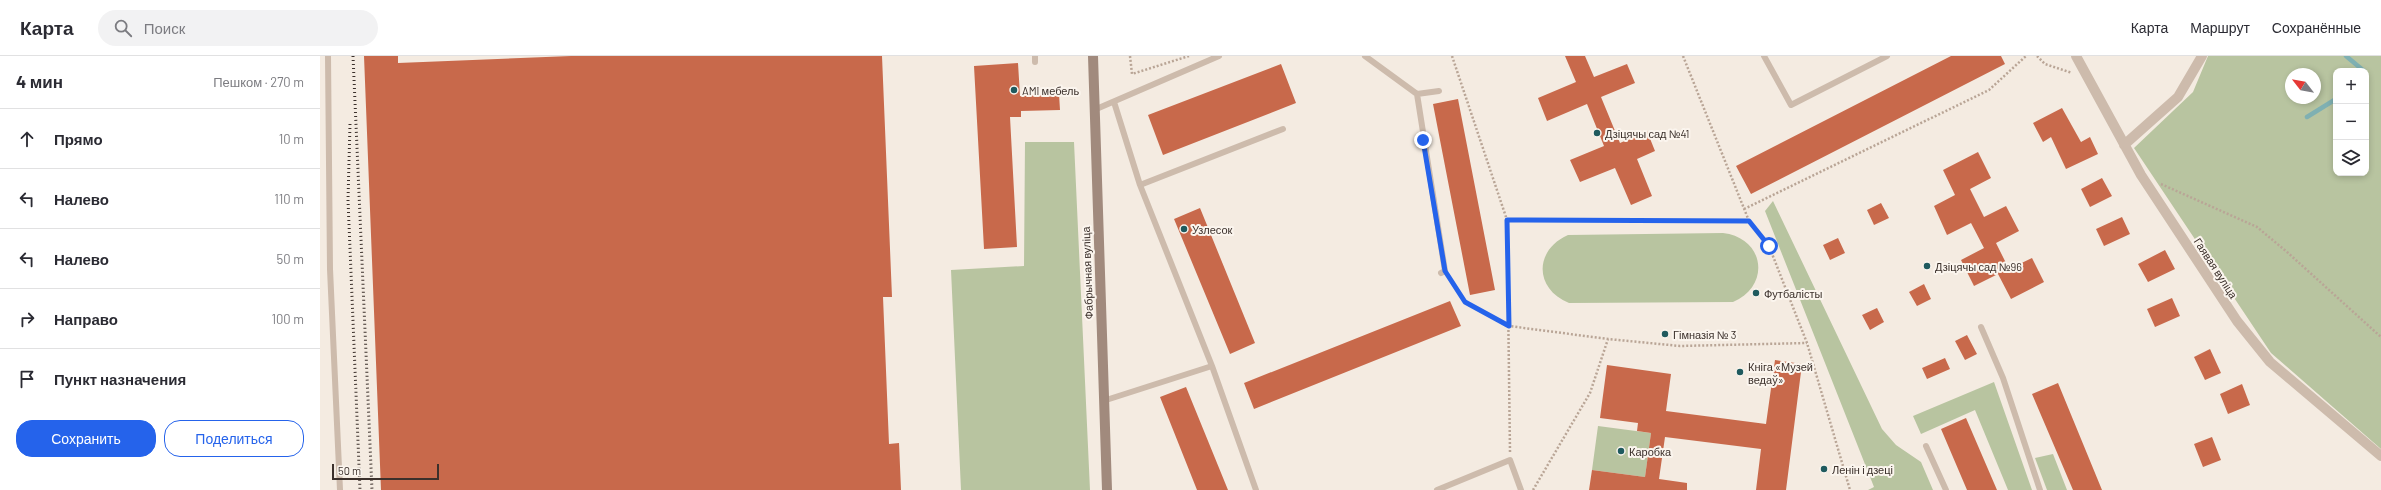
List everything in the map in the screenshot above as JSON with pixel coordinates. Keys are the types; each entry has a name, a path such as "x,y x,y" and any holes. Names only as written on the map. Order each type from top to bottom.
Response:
{"main road":[{"name":"Фабрычная вуліца","path":"1093,56 1107,490"}],"street":[{"name":"Гаявая вуліца","path":"2076,56 2141,175 2237,321 2270,362 2381,456"},
{"path":"2124,145 2178,97 2202,56"}],"lane":[{"path":"328,56 330,269 340,490"},
{"path":"1094,110 1219,56"},
{"path":"1365,56 1417,94 1439,91"},
{"path":"1764,56 1791,105 1887,56"},
{"path":"1417,94 1443,272"},
{"path":"1114,102 1140,185 1212,366 1256,490"},
{"path":"1140,185 1284,129"},
{"path":"1981,327 2003,378 2040,490"},
{"path":"1103,401 1212,366"},
{"path":"1926,446 1946,490"},
{"path":"1437,490 1510,460 1521,490"}],"path":[{"path":"1130,56 1132,74 1189,56"},
{"path":"1452,56 1507,220 1510,460"},
{"path":"1683,56 1749,221 1769,246 1807,343 1850,490"},
{"path":"1744,209 1989,90 2026,56"},
{"path":"2037,56 2045,64 2088,79"},
{"path":"2141,175 2257,227 2287,252 2381,337"},
{"path":"1507,220 1749,221"},
{"path":"1443,272 1465,302 1509,326 1608,339 1680,346 1807,343"},
{"path":"1533,490 1590,393 1608,339"}],"green space":[{"path":"2208,56 2381,56 2381,449 2271,353 2134,148 2193,92"},
{"path":"1025,142 1074,142 1090,490 961,490 951,270 1024,266"},
{"path":"1773,201 1882,429 1896,445 1921,462 1933,490 1868,490 1874,487 1765,211"},
{"path":"1723,233 1737,237 1748,244 1755,253 1758,263 1758,274 1753,285 1745,295 1733,302 1569,303 1558,297 1549,289 1544,279 1544,259 1549,250 1557,242 1568,235"},
{"path":"1994,382 2032,490 2008,490 1975,410 1921,434 1913,416"},
{"name":"Каробка","path":"1598,426 1651,433 1645,477 1592,470"},
{"path":"2053,454 2067,490 2047,490 2035,458"}],"building":[{"path":"364,56 398,56 398,63 571,56 882,56 892,297 883,297 889,444 899,443 901,490 381,490"},
{"path":"1565,56 1585,56 1594,77 1627,64 1635,83 1601,97 1620,143 1647,131 1655,151 1637,159 1652,196 1631,205 1615,168 1580,182 1570,160 1604,146 1587,104 1547,121 1538,98 1576,82"},
{"path":"1951,56 2001,56 2005,64 1751,194 1736,166"},
{"path":"1018,63 1020,96 1059,94 1060,110 1021,111 1021,117 1010,117 1017,247 984,249 974,66"},
{"path":"1281,64 1296,103 1163,155 1148,115"},
{"path":"1458,99 1495,290 1470,295 1433,104"},
{"path":"2062,108 2081,142 2090,137 2098,154 2066,169 2051,137 2043,142 2033,123"},
{"path":"1978,152 1991,178 1970,189 1984,217 2006,206 2019,231 1996,243 2009,269 2032,258 2044,282 2011,299 1998,274 1974,286 1961,260 1984,248 1971,223 1947,235 1934,206 1955,195 1943,170"},
{"path":"2102,178 2112,196 2090,207 2081,189"},
{"path":"1881,203 1889,218 1874,225 1867,210"},
{"path":"1200,208 1255,343 1230,354 1174,219"},
{"path":"2122,217 2130,234 2104,246 2096,229"},
{"path":"1838,238 1845,253 1830,260 1823,245"},
{"path":"2165,250 2175,269 2148,282 2138,264"},
{"path":"1924,284 1931,299 1917,306 1909,292"},
{"path":"2172,298 2180,316 2155,327 2147,309"},
{"path":"1450,301 1461,326 1254,409 1244,383"},
{"path":"1877,308 1884,322 1870,330 1862,315"},
{"path":"1967,335 1977,354 1965,360 1955,341"},
{"path":"2210,349 2221,373 2205,380 2194,357"},
{"path":"1945,358 1950,369 1927,379 1922,368"},
{"path":"1775,360 1802,364 1786,490 1756,490 1761,449 1665,437 1659,479 1687,483 1687,490 1589,490 1592,470 1645,477 1651,433 1637,431 1638,423 1600,418 1607,365 1671,374 1666,411 1766,424"},
{"path":"2058,383 2102,490 2073,490 2032,394"},
{"path":"2242,384 2250,405 2228,414 2220,394"},
{"path":"1186,387 1228,490 1197,490 1160,397"},
{"path":"1966,418 1997,490 1967,490 1941,429"},
{"path":"2212,437 2221,460 2203,467 2194,444"}],"waterway":[{"path":"2346,56 2360,68"},
{"path":"2307,117 2333,101"}],"railway":[{"path":"353,56 372,490"},
{"path":"350,124 348,200 360,490"}],"place":[{"name":"AMI мебель","path":"1014,90"},
{"name":"Дзіцячы сад №41","path":"1597,133"},
{"name":"Узлесок","path":"1184,229"},
{"name":"Дзіцячы сад №96","path":"1927,266"},
{"name":"Футбалісты","path":"1756,293"},
{"name":"Гімназія № 3","path":"1665,334"},
{"name":"Кніга «Музей ведаў»","path":"1740,372"},
{"name":"Каробка","path":"1621,451"},
{"name":"Ленін і дзеці","path":"1824,469"}],"route":[{"path":"1423,140 1445,271 1465,302 1509,326 1507,220 1749,221 1769,246"}]}
